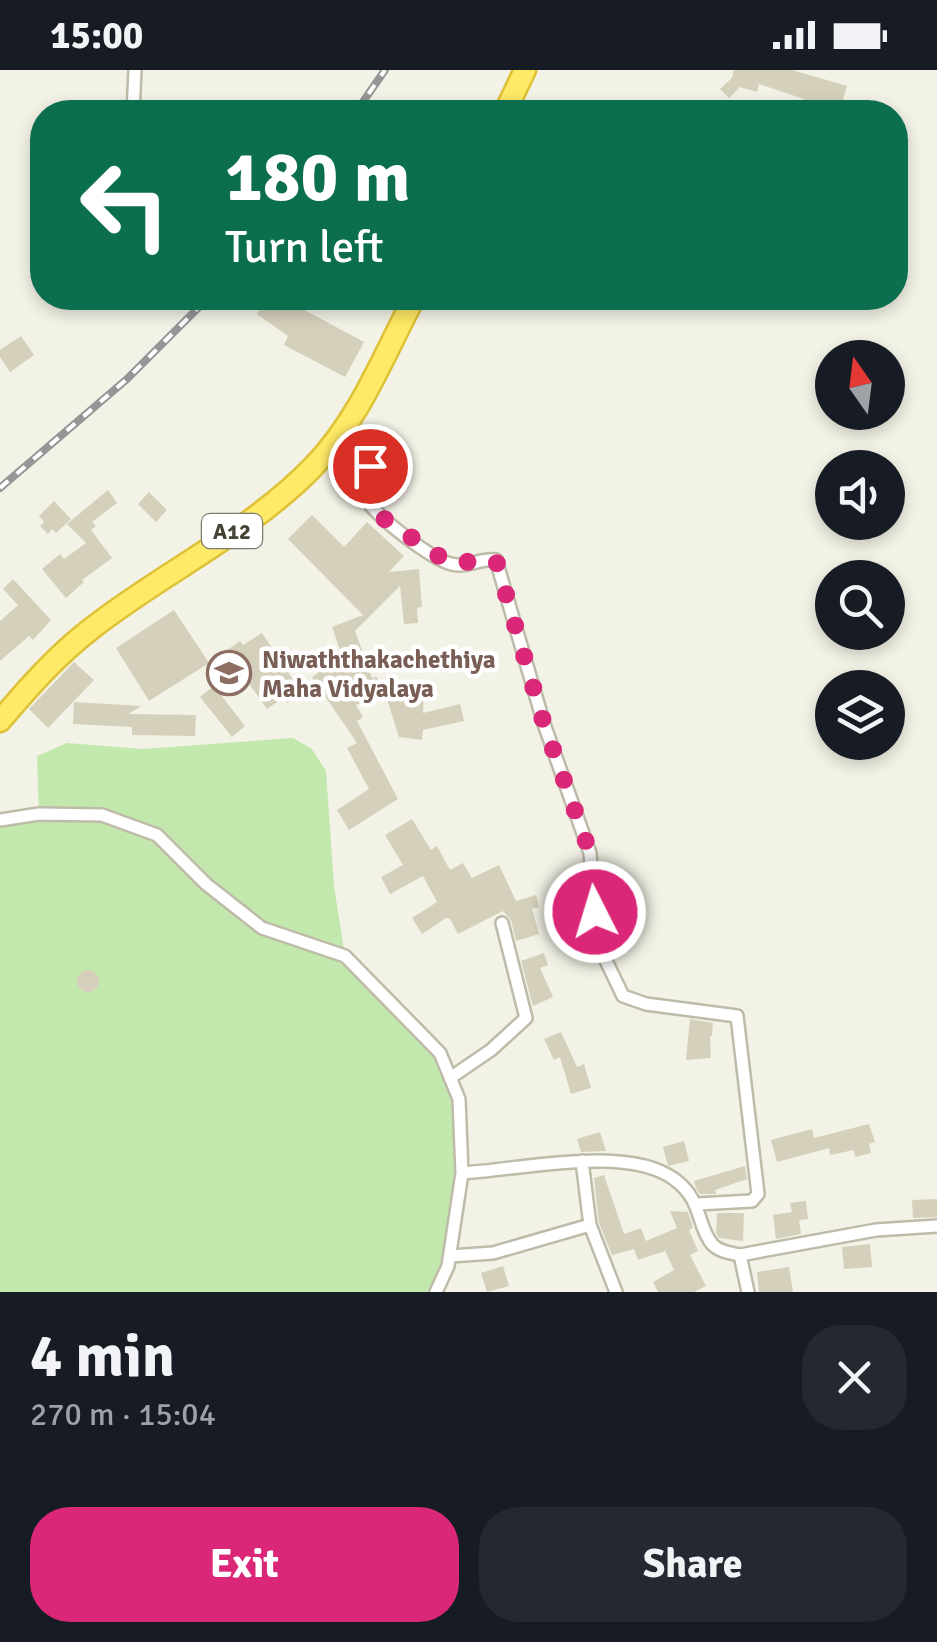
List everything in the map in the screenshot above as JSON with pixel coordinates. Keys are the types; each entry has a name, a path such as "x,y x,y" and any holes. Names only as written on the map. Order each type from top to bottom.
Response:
{"highway":[{"path":"511,100 525,70"},
{"name":"A12","path":"0,722 60,655 92,628 266,507 311,469 335,442 358,406 408,310"}],"street":[{"path":"134,100 135,70"},
{"path":"335,442 378,470 371,506 436,558 452,565 486,558 496,560 544,724 590,853 597,942 623,996 646,1004 736,1016 758,1194 752,1200 697,1204"},
{"path":"0,820 39,814 102,815 157,836 206,884 262,928 344,956 440,1054 459,1099 462,1173 450,1256 438,1292"},
{"path":"450,1078 492,1050 526,1018 502,923"},
{"path":"582,1161 590,1225 616,1292"},
{"path":"462,1173 582,1161 644,1163 674,1179 697,1204 711,1242 720,1250 740,1255 876,1230 937,1226"},
{"path":"450,1256 492,1253 590,1225"},
{"path":"740,1255 748,1292"}],"green space":[{"path":"293,738 312,749 326,771 334,886 345,956 440,1053 459,1099 462,1173 448,1266 437,1292 0,1292 0,820 39,814 37,756 67,743 143,749"}],"building":[{"path":"734,70 792,70 847,86 843,100 804,100 759,84 757,92 740,87 729,98 720,89 732,78"},
{"path":"260,310 304,310 364,342 345,377 284,345 288,336 257,314"},
{"path":"21,336 34,355 10,372 0,350"},
{"path":"108,490 117,503 92,522 96,526 91,530 112,558 82,580 66,598 42,569 60,554 64,559 86,543 67,524"},
{"path":"149,492 167,510 156,522 138,504"},
{"path":"54,501 71,519 56,533 52,529 48,534 40,526 44,522 39,516"},
{"path":"312,515 344,547 367,522 404,556 389,572 419,569 422,607 417,608 418,623 404,624 400,586 355,631 383,696 356,705 363,717 357,721 398,799 349,830 337,810 369,789 347,748 357,743 312,677 342,656 332,627 363,615 288,539"},
{"path":"13,579 51,620 33,640 29,636 0,661 0,621 18,605 3,589"},
{"path":"174,610 209,663 149,701 116,648"},
{"path":"262,633 302,693 287,703 284,697 267,709 226,651"},
{"path":"74,662 94,680 48,728 29,709"},
{"path":"214,686 245,726 232,737 200,697"},
{"path":"424,691 423,713 460,704 464,721 423,730 422,740 399,737 385,693"},
{"path":"74,702 142,706 128,714 196,715 195,736 132,735 132,727 73,724"},
{"path":"412,819 431,850 437,846 450,870 463,863 472,878 499,865 516,901 536,895 539,907 532,909 539,934 516,941 511,920 503,911 458,934 446,918 422,934 412,918 437,902 423,876 390,894 381,877 403,865 385,835"},
{"path":"544,953 548,965 540,968 553,997 533,1006 521,961"},
{"path":"88,970 96,973 96,989 88,992 80,989 77,981 80,973"},
{"path":"690,1019 713,1023 711,1058 686,1060"},
{"path":"561,1032 577,1067 584,1064 591,1088 571,1094 560,1057 554,1060 544,1039"},
{"path":"869,1124 875,1142 869,1144 871,1153 855,1157 854,1150 830,1155 829,1148 777,1162 771,1140 812,1129 814,1138"},
{"path":"600,1132 606,1151 581,1152 577,1139"},
{"path":"684,1141 689,1161 668,1166 663,1147"},
{"path":"745,1166 747,1179 715,1190 716,1194 700,1194 696,1188 694,1181"},
{"path":"604,1175 624,1234 641,1228 646,1241 677,1228 670,1211 688,1212 693,1228 689,1230 698,1251 690,1255 706,1286 694,1292 658,1292 653,1282 674,1270 665,1251 638,1260 634,1249 612,1255 599,1223 594,1178"},
{"path":"937,1199 937,1217 913,1218 912,1200"},
{"path":"806,1201 808,1219 799,1220 801,1234 776,1239 773,1215 792,1212 790,1203"},
{"path":"717,1213 744,1213 743,1241 719,1238"},
{"path":"870,1244 872,1267 844,1269 842,1247"},
{"path":"503,1266 509,1286 487,1292 481,1273"},
{"path":"789,1267 793,1292 759,1292 757,1272"}],"railway":[{"path":"364,100 385,70"},
{"path":"0,488 127,379 196,310"}],"place":[{"name":"Niwaththakachethiya Maha Vidyalaya","path":"229,673"}],"route":[{"path":"370,466 378,470 371,506 436,558 452,565 486,558 496,560 544,724 590,853 595,912"}]}
